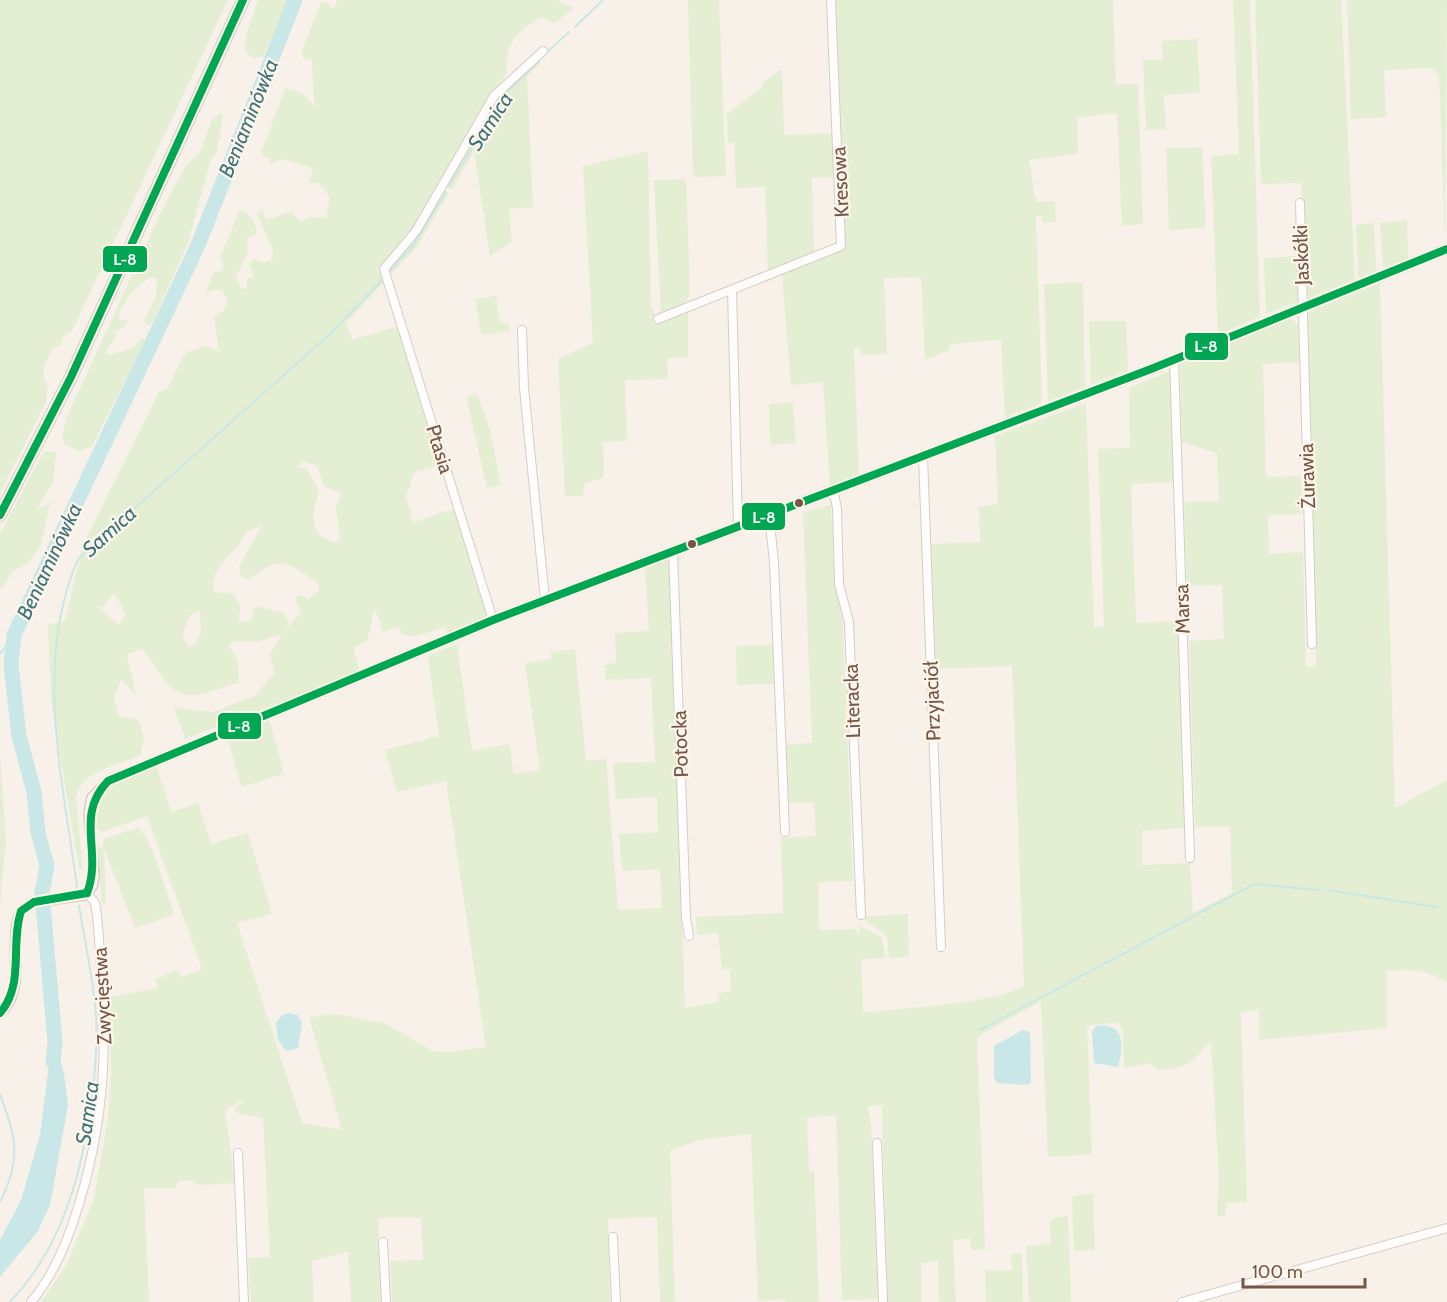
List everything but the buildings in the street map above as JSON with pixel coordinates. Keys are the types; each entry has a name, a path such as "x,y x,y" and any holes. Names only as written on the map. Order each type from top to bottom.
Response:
{"main road":[{"path":"0,515 71,377 243,0"}],"street":[{"name":"Kresowa","path":"658,318 842,246 831,0"},
{"name":"Ptasia","path":"493,620 384,269 416,231 494,96 543,51"},
{"name":"Jaskółki","path":"1300,202 1303,308"},
{"path":"0,1012 10,1003 14,990 19,916 23,908 34,902 87,894 94,876 89,813 92,798 108,781 493,620 1174,359 1447,249"},
{"path":"732,290 738,526"},
{"name":"Żurawia","path":"1303,308 1312,644"},
{"path":"522,330 524,388 545,600"},
{"name":"Marsa","path":"1174,359 1190,858"},
{"name":"Przyjaciół","path":"923,456 941,947"},
{"name":"Literacka","path":"833,490 837,508 839,584 849,622 861,915"},
{"path":"769,514 775,572 785,832"},
{"name":"Potocka","path":"673,551 686,918 689,936"},
{"name":"Zwycięstwa","path":"31,1302 49,1276 73,1225 86,1183 100,1111 105,1054 105,1008 97,915 95,903 87,894"},
{"path":"877,1143 883,1302"},
{"path":"238,1153 244,1302"},
{"path":"1182,1302 1447,1228"},
{"path":"613,1237 616,1302"},
{"path":"383,1242 386,1302"}],"green space":[{"path":"0,0 228,0 72,331 63,336 61,345 52,349 44,372 48,386 46,402 0,493"},
{"path":"258,0 290,0 263,57 252,58 245,52 245,39"},
{"path":"337,0 557,0 574,8 554,23 541,17 514,39 508,53 507,73 494,90 405,242 377,269 385,281 346,323 352,340 398,326 441,465 414,472 406,497 413,522 454,509 487,613 486,618 447,633 445,627 417,636 402,635 399,626 383,632 375,608 367,641 353,648 360,672 185,739 174,708 213,712 254,696 275,673 270,654 282,634 260,641 232,642 229,646 238,661 239,682 203,694 181,694 173,688 142,648 127,655 136,696 121,679 114,699 119,716 138,719 144,737 140,756 101,770 85,781 79,789 76,798 83,871 79,868 51,700 48,625 65,621 83,545 159,392 168,388 184,354 204,346 219,351 214,317 223,311 228,301 222,291 216,289 206,293 214,272 221,271 224,266 220,258 239,211 250,216 256,231 256,235 247,239 248,252 236,277 241,288 247,289 247,279 250,277 255,281 249,263 254,259 264,263 273,258 273,250 257,214 262,210 266,219 292,212 300,222 310,217 326,218 330,197 319,183 307,183 313,173 310,167 282,159 271,164 269,157 263,157 262,150 285,89 302,94 314,106 312,59 305,60 301,53 321,3 326,2 334,9","holes":["303,461 317,466 324,486 341,494 336,507 340,539 335,542 319,534 314,522 319,491 306,467 297,468","262,525 239,567 241,576 248,580 269,566 283,563 298,569 318,582 319,590 309,599 298,594 296,600 301,612 283,633 289,623 284,613 255,606 251,621 238,622 241,606 233,593 214,592 216,574 246,532","114,593 126,614 119,625 98,607 103,607","200,611 201,633 195,644 188,646 182,635 190,615"]},
{"path":"688,0 719,0 726,176 693,177"},
{"path":"833,0 1113,0 1116,84 1138,84 1143,224 1122,226 1117,113 1077,118 1078,154 1029,160 1036,202 1055,201 1056,222 1042,223 1042,216 1036,216 1042,403 1005,417 1001,340 950,344 950,350 925,360 921,277 884,278 887,354 860,355 860,348 854,349 859,477 830,486 823,382 791,385 782,273 846,248"},
{"path":"1233,0 1250,0 1260,317 1218,334 1211,156 1239,154"},
{"path":"1255,0 1341,0 1355,279 1309,298 1306,297 1301,183 1261,184"},
{"path":"1347,0 1447,0 1445,242 1439,74 1431,68 1384,70 1386,117 1351,119"},
{"path":"1197,39 1200,93 1164,95 1166,129 1146,130 1143,60 1163,60 1162,41"},
{"path":"539,57 540,64 527,76 533,207 509,209 512,242 490,256 474,151 452,190 446,186 500,92"},
{"path":"782,69 784,135 834,133 837,177 812,178 814,253 768,272 765,187 736,188 734,143 728,143 727,114 762,88 762,83"},
{"path":"221,112 223,117 217,152 211,159 188,243 152,323 148,325 144,321 156,297 157,279 149,278 145,281 130,295 122,307 119,319 128,321 126,326 114,332 116,337 105,352 109,355 128,350 142,337 145,341 92,446 78,451 64,444 62,436 66,419 160,214 185,166 200,153 212,119"},
{"path":"1202,147 1206,228 1169,230 1166,148"},
{"path":"648,151 651,306 658,322 688,310 688,357 667,358 668,379 625,380 627,441 603,442 604,477 584,484 583,496 565,496 558,359 593,343 583,166"},
{"path":"686,179 690,294 685,304 661,312 654,180"},
{"path":"443,191 449,193 416,248 390,275 387,270"},
{"path":"1407,220 1408,259 1383,268 1380,223"},
{"path":"1374,223 1376,271 1358,278 1356,225"},
{"path":"1297,256 1299,301 1266,314 1264,258"},
{"path":"1380,281 1395,808 1447,780 1447,983 1433,975 1418,971 1387,971 1387,1028 1259,1040 1259,1009 1241,1013 1247,1202 1226,1203 1226,1216 1217,1216 1219,1176 1211,1043 1205,1046 1189,1063 1180,1067 1158,1070 1150,1063 1124,1068 1123,1032 1119,1023 1087,1025 1092,1154 1048,1157 1041,1001 977,1037 985,1250 971,1250 970,1238 953,1240 956,1302 939,1302 938,1261 921,1263 922,1302 887,1302 882,1105 868,1106 871,1124 878,1299 842,1300 836,1115 807,1118 809,1171 814,1171 819,1302 786,1302 785,1299 758,1301 751,1134 699,1140 670,1151 675,1302 660,1302 657,1217 608,1219 610,1302 392,1302 390,1261 423,1260 421,1218 378,1218 381,1302 351,1302 348,1252 312,1261 314,1302 251,1302 248,1258 270,1257 263,1118 237,1113 235,1109 244,1100 225,1109 235,1183 196,1185 196,1181 178,1181 176,1188 144,1188 149,1302 41,1302 67,1264 94,1198 108,1118 111,1074 109,997 158,988 155,979 178,970 181,977 202,969 147,816 102,832 94,827 93,813 102,793 122,779 156,764 171,812 198,803 211,844 248,833 272,914 237,923 302,1123 342,1130 309,1017 335,1014 384,1023 433,1051 449,1052 486,1047 446,781 397,792 385,750 439,736 428,656 457,644 472,751 509,744 514,774 540,770 525,663 551,659 551,652 575,649 586,761 606,759 618,910 662,908 660,869 622,871 619,834 658,832 657,797 616,799 613,763 655,762 651,678 606,680 605,665 616,663 615,633 649,631 645,568 668,559 671,571 685,1008 718,1002 717,994 731,991 730,969 722,970 718,933 697,935 696,917 783,913 781,838 816,836 814,802 789,803 786,745 812,743 803,512 831,505 835,589 842,607 853,881 818,882 819,930 856,929 859,936 859,925 882,938 885,958 861,959 863,1013 970,1001 1010,992 1024,986 1012,666 935,669 931,544 980,542 979,507 998,504 995,436 1086,403 1094,627 1104,626 1098,449 1130,448 1129,388 1170,371 1174,482 1131,484 1136,623 1178,621 1185,828 1142,831 1142,865 1190,863 1193,913 1232,893 1230,826 1195,827 1189,641 1224,639 1222,585 1187,586 1184,502 1219,501 1217,453 1182,442 1180,362 1291,319 1298,324 1299,362 1263,364 1266,477 1301,476 1302,514 1268,515 1269,554 1303,552 1306,667 1316,667 1306,313"},
{"path":"1083,282 1085,387 1048,401 1044,284"},
{"path":"496,296 500,323 509,323 510,331 484,335 481,332 475,299"},
{"path":"1089,321 1126,321 1128,371 1091,384"},
{"path":"477,394 490,430 501,485 487,488 466,397"},
{"path":"793,402 796,443 770,445 769,404"},
{"path":"44,451 56,452 53,481 37,510 54,500 49,506 41,545 27,564 12,572 2,589 0,588 0,533"},
{"path":"773,645 774,684 737,685 736,646"},
{"path":"269,717 284,774 241,787 227,735"},
{"path":"0,752 6,841 0,906"},
{"path":"138,828 154,853 174,914 135,928 104,848 106,904 102,905 97,848 103,846 103,839"},
{"path":"908,914 909,957 889,958 887,936 865,920 865,916"},
{"path":"1093,1193 1095,1250 1074,1251 1072,1197"},
{"path":"1068,1216 1071,1302 1029,1302 1026,1246 1051,1244 1050,1222 1054,1218"},
{"path":"1022,1253 1023,1302 986,1302 985,1270 1012,1270 1011,1254"}],"water":[{"path":"289,1013 298,1015 302,1023 298,1048 286,1051 278,1040 276,1023 282,1015"},
{"path":"1096,1026 1106,1026 1117,1031 1121,1043 1118,1067 1094,1063 1092,1032"},
{"path":"1023,1030 1030,1032 1031,1083 1027,1085 997,1083 994,1078 994,1046"},
{"path":"55,1042 64,1074 68,1105 50,1205 38,1231 0,1277 0,1240 21,1200 40,1135 50,1056"}],"waterway":[{"name":"Beniaminówka","path":"53,1062 55,1042 42,893 47,865 38,833 34,792 19,736 11,664 14,635 198,245 295,0"},
{"name":"Samica","path":"575,27 603,0"},
{"name":"Samica","path":"544,55 569,32"},
{"name":"Samica","path":"448,187 507,92 539,61"},
{"name":"Samica","path":"389,272 412,247 446,192"},
{"name":"Samica","path":"77,887 59,763 54,680 57,639 64,599 78,559 331,333 384,278"},
{"path":"0,654 14,635"},
{"path":"980,1030 1254,884 1318,890"},
{"path":"1327,890 1437,907"},
{"name":"Samica","path":"10,1302 28,1281 43,1258 66,1211 81,1160 91,1106 97,1026 93,987 79,906"},
{"path":"0,1094 10,1123 14,1148 12,1173 0,1202"}],"transit line":[{"name":"L-8","path":"0,515 71,377 243,0"},
{"name":"L-8","path":"87,893 91,878 93,807 98,794 108,781 493,620 1151,369 1447,249"},
{"name":"L-8","path":"0,1013 8,1002 15,977 18,924 21,911 34,902 87,893"}]}
